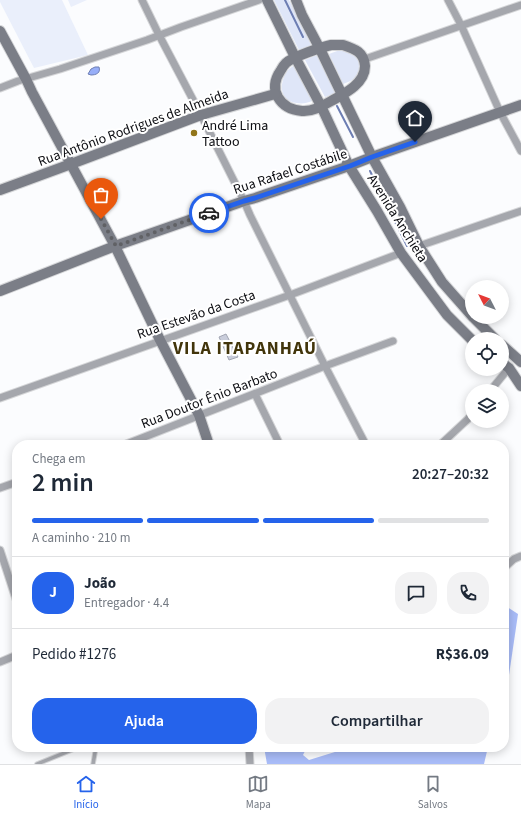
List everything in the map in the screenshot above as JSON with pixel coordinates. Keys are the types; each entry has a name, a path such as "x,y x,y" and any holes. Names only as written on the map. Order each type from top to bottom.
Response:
{"street":[{"path":"142,0 363,440"},
{"path":"0,88 26,78 60,69 147,40 259,0"},
{"name":"Avenida Anchieta","path":"267,0 350,166 401,253 447,315 465,333"},
{"name":"Avenida Anchieta","path":"296,0 372,157 400,207 419,246 442,282 465,308"},
{"path":"448,0 461,25 500,112 521,151"},
{"path":"365,59 521,5"},
{"path":"0,31 116,246 160,340 199,415 207,440"},
{"path":"343,45 352,48 361,54 365,59 365,72 354,87 342,95 308,111 296,110 286,105 275,94 274,86 278,75 285,63 295,57 320,49 330,46 343,45"},
{"name":"Rua Antônio Rodrigues de Almeida","path":"0,190 201,115 275,94"},
{"name":"Rua Rafael Costábile","path":"0,291 116,246 350,166 521,105"},
{"path":"419,246 521,211"},
{"name":"Rua Estevão da Costa","path":"0,398 401,253"},
{"name":"Avenida Anchieta","path":"480,324 488,332"},
{"name":"Rua Doutor Ênio Barbato","path":"136,440 393,341"},
{"path":"509,350 520,359"},
{"path":"509,370 521,386"},
{"path":"255,394 278,440"},
{"path":"445,440 465,422"},
{"path":"0,488 12,484"},
{"path":"0,550 12,587"},
{"path":"509,564 521,556"},
{"path":"0,662 12,657"},
{"path":"249,752 250,764"}],"lane":[{"path":"37,764 67,752"},
{"path":"93,764 95,752"}],"shaded area":[{"path":"0,0 62,0 88,55 34,68"},
{"path":"68,0 87,0 71,7"},
{"path":"274,0 289,0 312,47 300,52"},
{"path":"340,50 354,55 361,67 355,78 343,84 329,54"},
{"path":"317,55 336,93 325,97 305,60"},
{"path":"294,65 312,101 304,103 291,102 282,91 284,76"},
{"path":"99,67 98,73 93,75 88,74 91,69"},
{"path":"509,608 518,614 509,675"},
{"path":"265,752 304,752 303,755 309,760 335,752 487,752 484,764 267,764"}],"building":[{"path":"226,334 238,357 229,360 219,337"}],"waterway":[{"path":"285,0 303,37"},
{"path":"337,106 353,137"},
{"path":"370,171 407,246"}],"way so far":[{"path":"101,219 116,246 209,213"}],"place":[{"name":"André Lima Tattoo","path":"194,133"}],"district":[{"name":"VILA ITAPANHAÚ","path":"245,348"}],"route":[{"path":"209,213 350,166 415,142"}]}
